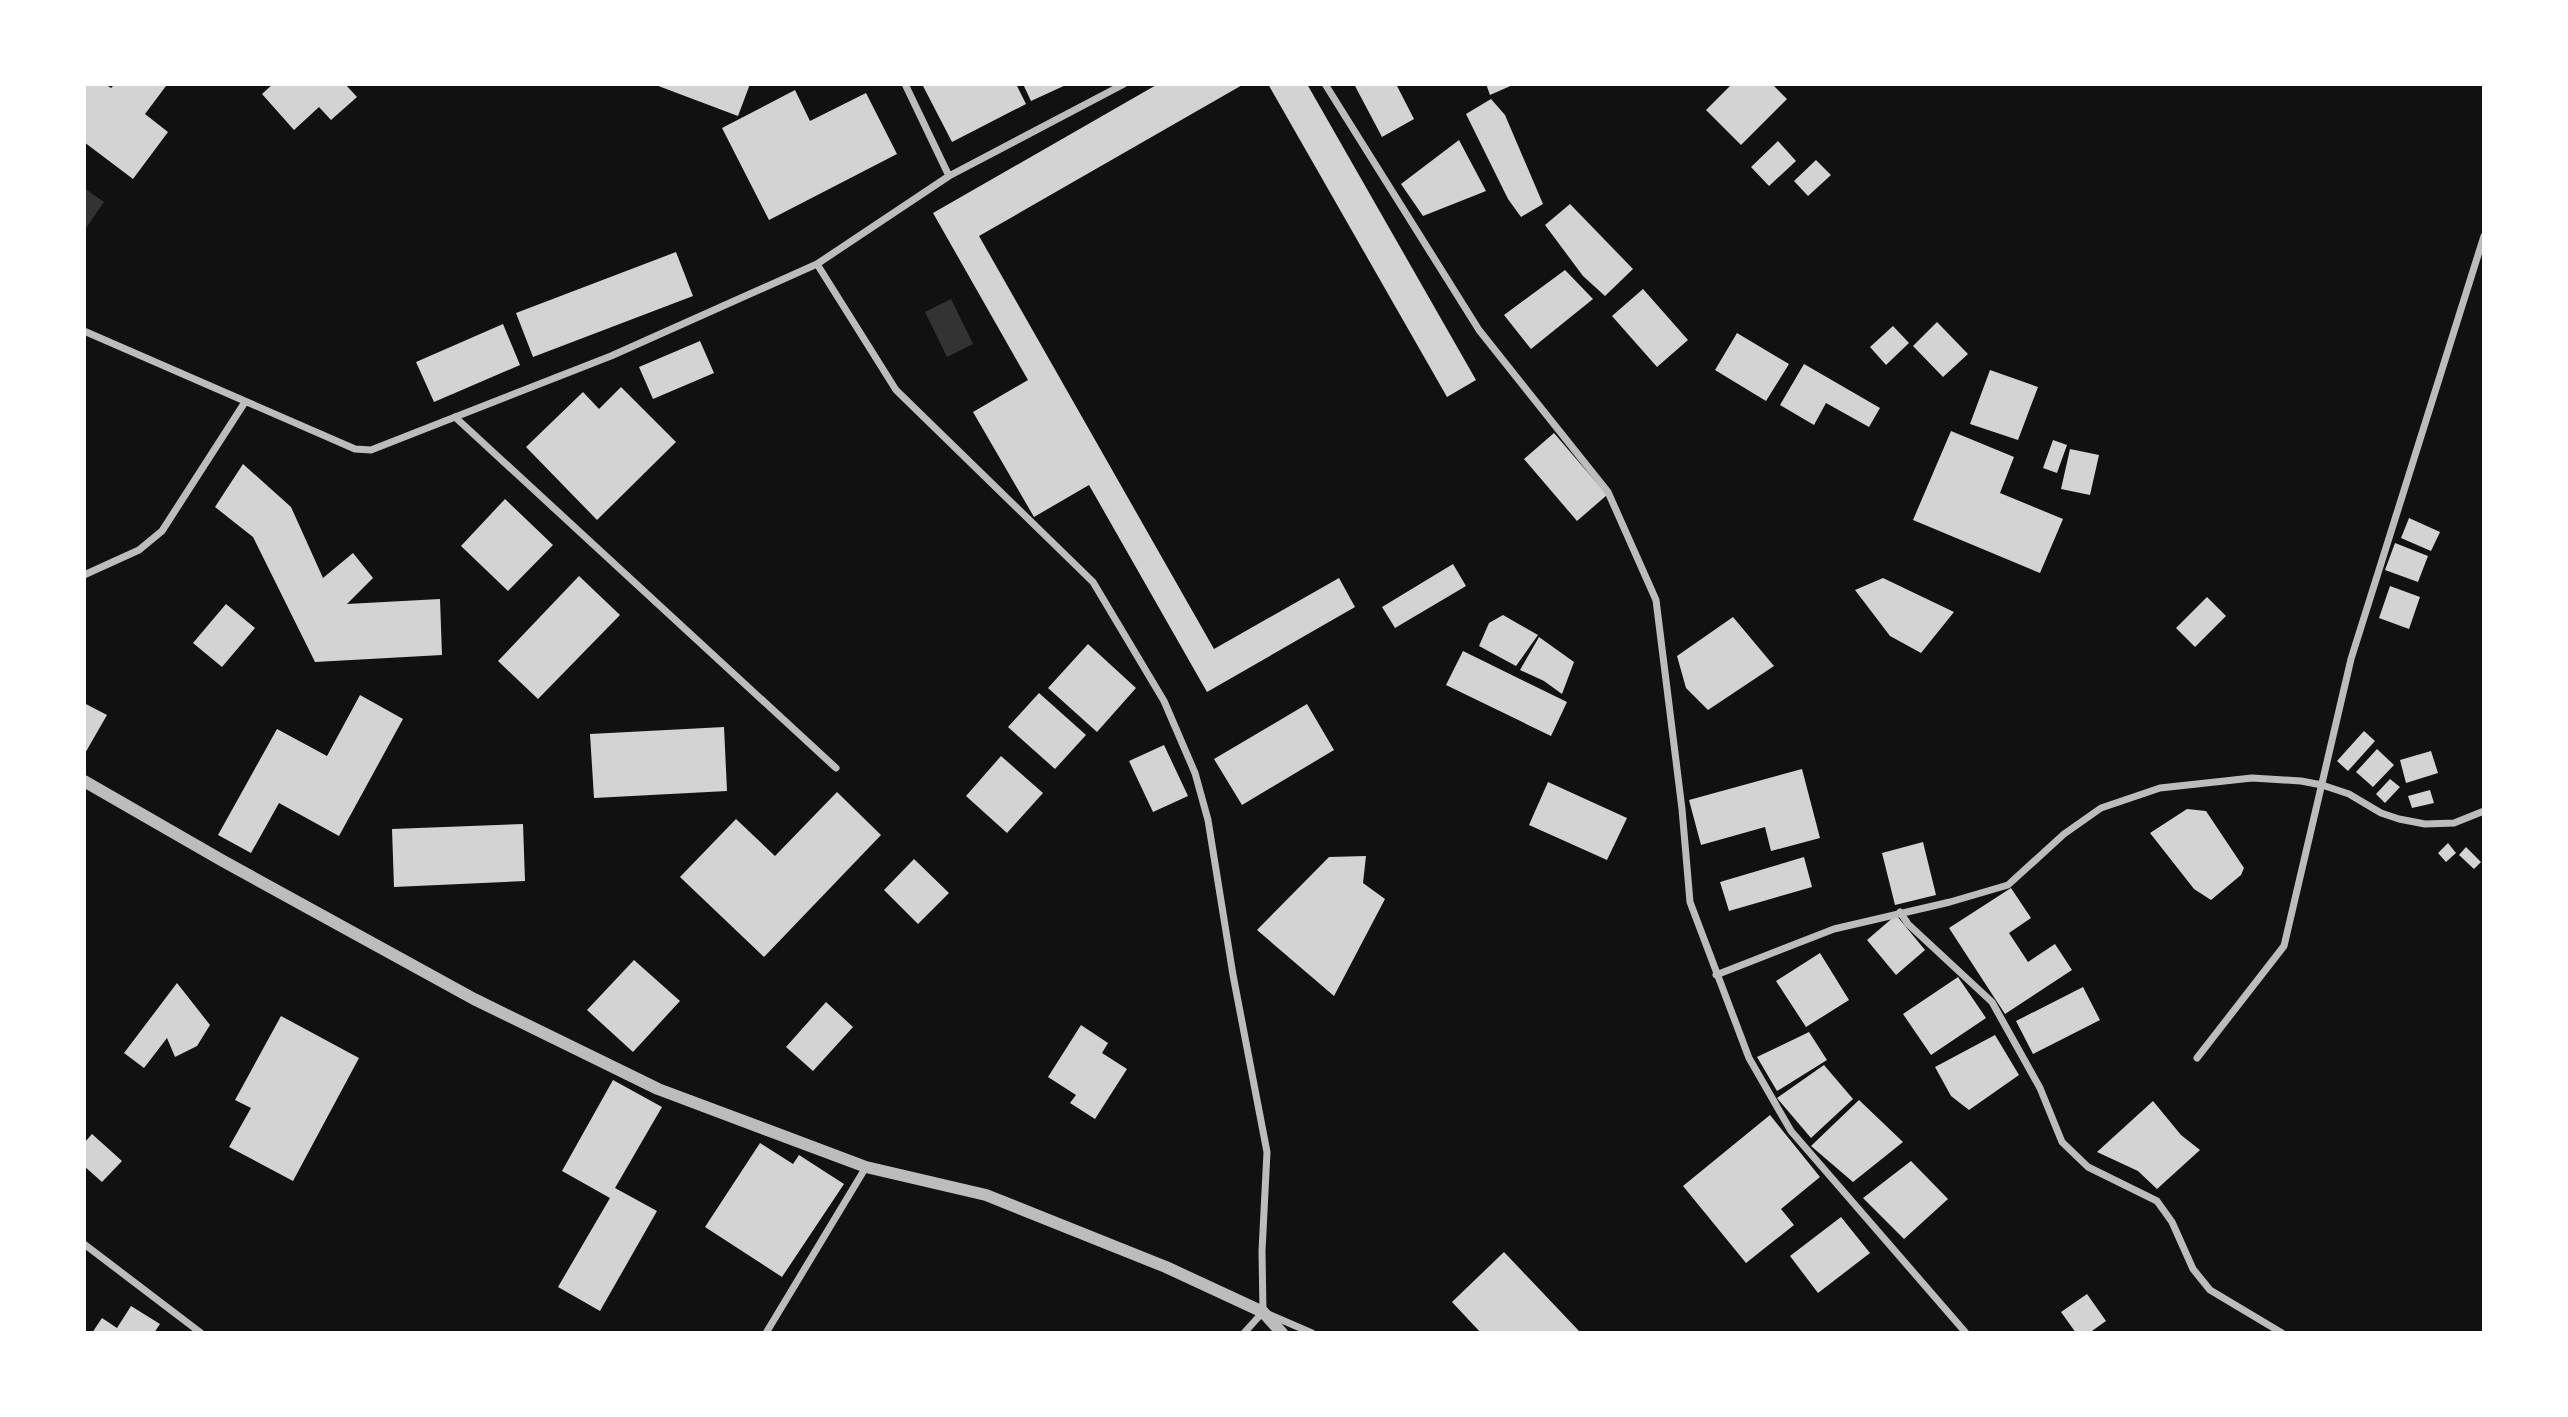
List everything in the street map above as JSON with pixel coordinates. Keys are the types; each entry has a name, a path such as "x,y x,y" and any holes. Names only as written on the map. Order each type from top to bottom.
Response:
{"street":[{"path":"905,84 949,176"},
{"path":"84,331 355,449 371,450 611,356 817,264 949,176 1124,84"},
{"path":"1325,84 1479,330 1608,492 1656,600 1682,809 1690,902 1749,1058 1791,1130 1966,1333"},
{"path":"2196,1058 2284,946 2351,659 2484,236"},
{"path":"817,264 896,390 1093,582 1164,701 1195,773 1208,820 1237,999 1267,1152 1262,1251 1263,1312 1282,1333"},
{"path":"84,575 139,550 162,531 245,402"},
{"path":"455,417 836,768"},
{"path":"1716,975 1833,929 1950,902 2008,885 2064,834 2101,808 2160,788 2252,778 2322,785 2349,794 2381,813 2425,824 2454,823 2484,811"},
{"path":"84,781 474,999 658,1089 866,1167 986,1195 1166,1267 1312,1333"},
{"path":"1900,912 1908,924 1992,1002 2040,1088 2062,1142 2088,1167 2157,1201 2172,1222 2193,1269 2210,1290 2282,1333"},
{"path":"766,1333 866,1167"},
{"path":"84,1244 201,1333"},
{"path":"1244,1333 1263,1312"}],"shaded area":[{"path":"84,188 104,202 84,231"},
{"path":"951,299 973,344 947,357 925,312"}],"building":[{"path":"84,84 105,84 111,88 115,84 166,86 145,114 168,132 133,179 84,142"},
{"path":"273,84 345,84 357,97 331,120 319,107 294,130 262,94"},
{"path":"653,84 750,84 738,116"},
{"path":"922,84 1016,84 1026,104 952,142"},
{"path":"1023,84 1068,84 1031,101"},
{"path":"1158,84 1244,84 979,236 1214,649 1339,578 1355,607 1207,692 1089,485 1034,517 973,412 1028,380 933,213"},
{"path":"1268,84 1307,84 1476,380 1447,397"},
{"path":"1354,84 1396,84 1414,119 1382,137"},
{"path":"1486,84 1515,84 1490,95"},
{"path":"1732,84 1772,84 1787,99 1741,145 1706,110"},
{"path":"795,90 810,121 866,93 897,154 769,220 722,128"},
{"path":"1491,99 1505,115 1543,204 1521,217 1508,199 1466,114"},
{"path":"1459,140 1486,191 1423,216 1401,184"},
{"path":"1778,141 1796,161 1769,186 1751,167"},
{"path":"1816,160 1831,175 1808,196 1794,181"},
{"path":"1570,204 1633,269 1605,296 1583,276 1545,225"},
{"path":"676,252 693,296 533,357 516,313"},
{"path":"1565,270 1593,299 1531,349 1504,315"},
{"path":"1643,289 1688,340 1657,367 1612,316"},
{"path":"1937,322 1968,354 1943,377 1913,346"},
{"path":"503,324 520,365 434,402 416,362"},
{"path":"1893,326 1909,343 1886,365 1870,347"},
{"path":"1737,333 1789,364 1766,401 1715,370"},
{"path":"700,341 714,373 653,399 639,367"},
{"path":"1804,364 1880,408 1869,427 1826,403 1814,425 1780,405"},
{"path":"1990,370 2038,387 2018,440 1970,424"},
{"path":"621,387 676,442 597,520 526,447 583,392 599,409"},
{"path":"1951,431 2014,457 2000,493 2063,519 2040,573 1913,520"},
{"path":"1554,433 1607,495 1577,521 1524,459"},
{"path":"2053,440 2067,445 2057,473 2043,468"},
{"path":"2070,449 2099,455 2090,495 2061,489"},
{"path":"243,464 291,507 323,578 353,553 373,578 347,604 440,599 442,655 315,662 253,537 215,507"},
{"path":"505,499 553,545 508,591 461,546"},
{"path":"2409,518 2440,532 2431,551 2401,538"},
{"path":"2395,543 2428,556 2418,582 2385,570"},
{"path":"1453,564 1466,586 1395,628 1382,607"},
{"path":"579,576 620,615 538,699 498,661"},
{"path":"1883,578 1954,612 1921,653 1890,636 1855,590"},
{"path":"2390,586 2420,597 2409,629 2379,618"},
{"path":"2207,597 2226,616 2195,647 2176,628"},
{"path":"226,604 255,628 222,667 193,643"},
{"path":"1503,615 1538,635 1516,666 1479,646 1489,623"},
{"path":"1733,617 1774,666 1708,710 1686,688 1677,656"},
{"path":"1539,637 1574,662 1562,694 1544,681 1520,670"},
{"path":"1088,644 1136,688 1097,732 1048,688"},
{"path":"1463,651 1567,702 1551,736 1446,685"},
{"path":"1039,693 1086,735 1055,769 1008,727"},
{"path":"360,695 403,719 339,836 279,803 251,853 218,835 277,729 327,756"},
{"path":"84,703 107,715 84,755"},
{"path":"1307,704 1334,750 1242,805 1214,759"},
{"path":"724,727 727,791 594,798 590,734"},
{"path":"2364,731 2375,741 2348,771 2337,761"},
{"path":"1164,745 1188,796 1153,812 1129,761"},
{"path":"2377,749 2394,765 2373,787 2356,772"},
{"path":"2431,751 2438,773 2406,783 2400,760"},
{"path":"1001,756 1043,793 1007,833 966,796"},
{"path":"1802,769 1820,838 1771,851 1765,827 1701,845 1689,800"},
{"path":"2390,779 2400,787 2385,803 2376,794"},
{"path":"1548,782 1627,818 1607,860 1529,825"},
{"path":"2430,790 2434,803 2412,808 2408,796"},
{"path":"837,792 881,835 764,957 680,877 736,819 775,856"},
{"path":"2187,809 2206,811 2244,868 2241,875 2211,900 2194,889 2150,833"},
{"path":"523,824 525,881 394,887 392,829"},
{"path":"1923,842 1936,895 1895,905 1882,853"},
{"path":"2448,843 2456,853 2446,862 2438,853"},
{"path":"2466,847 2481,862 2474,869 2459,855"},
{"path":"1366,856 1363,883 1385,899 1334,996 1257,930 1329,857"},
{"path":"1804,857 1812,887 1729,911 1720,882"},
{"path":"914,859 949,893 918,924 884,890"},
{"path":"2011,888 2031,918 2009,933 2028,962 2055,944 2072,970 2005,1014 1949,928"},
{"path":"1896,915 1925,950 1896,975 1867,940"},
{"path":"1820,953 1849,1000 1806,1027 1776,981"},
{"path":"634,960 680,1001 633,1052 587,1010"},
{"path":"1958,977 1986,1018 1931,1055 1903,1014"},
{"path":"177,983 210,1025 197,1046 175,1057 167,1038 144,1068 124,1053"},
{"path":"2083,987 2100,1020 2033,1054 2016,1021"},
{"path":"826,1002 853,1027 813,1071 786,1047"},
{"path":"281,1016 359,1058 293,1181 229,1147 251,1108 235,1100"},
{"path":"1081,1025 1108,1043 1102,1053 1127,1069 1095,1119 1070,1103 1076,1095 1048,1077"},
{"path":"1809,1032 1827,1060 1777,1091 1757,1057"},
{"path":"1995,1035 2019,1075 1969,1110 1951,1096 1935,1067"},
{"path":"1824,1065 1853,1099 1811,1138 1777,1098"},
{"path":"613,1080 662,1107 615,1188 657,1211 600,1311 558,1287 610,1198 562,1171"},
{"path":"1859,1100 1903,1142 1853,1182 1811,1146"},
{"path":"2153,1101 2181,1135 2200,1150 2157,1189 2138,1171 2097,1152"},
{"path":"1770,1115 1820,1177 1781,1209 1794,1225 1746,1263 1683,1186"},
{"path":"92,1134 122,1161 102,1182 84,1166 84,1143"},
{"path":"760,1143 793,1164 799,1155 844,1184 782,1277 705,1227"},
{"path":"1911,1161 1948,1199 1904,1239 1863,1198"},
{"path":"1841,1217 1870,1253 1818,1293 1790,1256"},
{"path":"1504,1252 1579,1331 1577,1333 1481,1333 1452,1302"},
{"path":"2087,1294 2106,1321 2089,1333 2076,1333 2061,1312"},
{"path":"131,1306 160,1324 154,1333 92,1333 102,1318 117,1328"}]}
